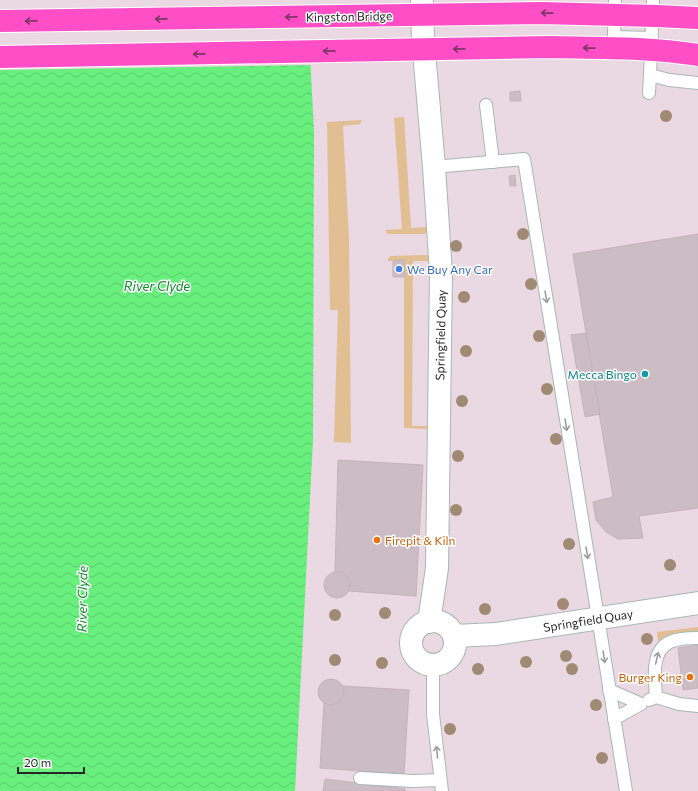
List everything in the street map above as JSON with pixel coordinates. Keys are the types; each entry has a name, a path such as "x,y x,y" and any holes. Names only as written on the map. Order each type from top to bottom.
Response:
{"highway":[{"name":"Kingston Bridge","path":"0,21 541,13 698,18"},
{"path":"0,57 549,47 622,48 698,55"}],"street":[{"name":"Springfield Quay","path":"424,1 422,40 434,167 441,273 437,568 429,622"},
{"name":"Springfield Quay","path":"454,636 496,634 698,603"},
{"path":"429,622 442,624 448,628 454,636 454,647 452,654 447,660 440,664 433,665 421,662 413,652 411,646 413,633 418,628 429,622"}],"lane":[{"path":"615,0 614,37 652,38"},
{"path":"649,93 653,0"},
{"path":"650,74 669,80 698,83"},
{"path":"486,105 493,162"},
{"path":"434,167 524,159 626,791"},
{"path":"656,697 655,675 656,660 659,652 670,641 698,638"},
{"path":"360,778 413,781 441,785 433,714 433,665"},
{"path":"609,690 641,704"},
{"path":"614,719 656,697 678,704 698,706"}],"shaded area":[{"path":"404,117 411,228 428,227 425,234 388,234 386,232 386,230 402,229 394,118"},
{"path":"362,120 360,124 343,126 349,238 351,443 334,442 338,310 330,310 327,122"},
{"path":"390,256 429,256 430,261 413,261 412,426 428,426 428,429 404,428 404,261 388,261 388,259"},
{"path":"698,627 698,631 672,634 658,641 657,632"}],"water":[{"name":"River Clyde","path":"0,0 307,0 314,131 313,440 295,791 0,791"}],"pier":[{"path":"0,0 309,0 313,65 0,70"}],"building":[{"path":"520,91 521,101 510,101 510,92"},
{"path":"515,175 516,186 510,186 509,176"},
{"name":"Mecca Bingo","path":"698,234 698,508 639,516 643,538 618,539 606,532 596,520 593,502 613,497 573,254"},
{"name":"We Buy Any Car","path":"404,260 405,277 393,277 393,261"},
{"path":"586,333 600,414 585,417 571,335"},
{"name":"Firepit & Kiln","path":"338,460 423,465 416,596 349,591 351,585 348,577 341,572 335,572"},
{"path":"337,572 347,575 350,585 347,595 337,598 327,595 324,585 327,575"},
{"name":"Burger King","path":"698,645 698,688 683,690 678,648"},
{"path":"331,679 341,682 344,692 341,702 331,705 321,702 318,692 321,682"},
{"path":"343,686 409,690 404,774 320,768 324,703 331,705 339,703 344,695"},
{"path":"325,779 405,789 405,791 323,791"}],"place":[{"name":"We Buy Any Car","path":"399,269"},
{"name":"Mecca Bingo","path":"645,374"},
{"name":"Firepit & Kiln","path":"377,540"},
{"name":"Burger King","path":"690,677"}]}
